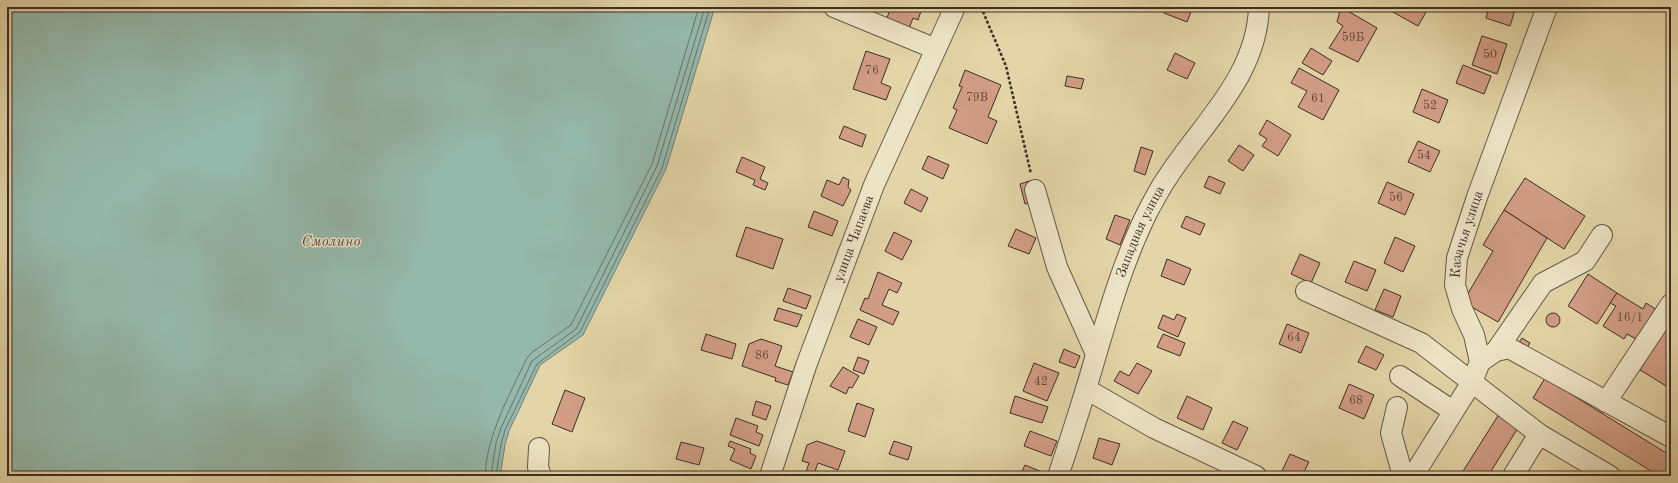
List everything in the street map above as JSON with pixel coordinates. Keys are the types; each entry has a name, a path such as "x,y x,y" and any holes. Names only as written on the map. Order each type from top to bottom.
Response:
{"street":[{"path":"834,7 936,48"},
{"name":"улица Чапаева","path":"770,476 806,366 874,185 955,7"},
{"name":"Западная улица","path":"1058,476 1115,294 1132,247 1149,210 1169,175 1229,94 1245,65 1259,19 1259,7"},
{"name":"Казачья улица","path":"1480,362 1474,335 1462,309 1455,285 1457,258 1477,197 1548,7"},
{"path":"1035,190 1057,267 1096,354"},
{"path":"1413,476 1472,382 1480,362 1496,351 1543,283 1585,261 1602,235"},
{"path":"1306,291 1421,343 1540,434 1610,476"},
{"path":"1606,402 1671,304"},
{"path":"1496,351 1509,348 1671,437"},
{"path":"1400,376 1453,411"},
{"path":"1086,389 1154,428 1256,476"},
{"path":"1397,407 1391,433 1403,476"},
{"path":"1513,476 1540,434"},
{"path":"539,448 538,467 541,476"}],"path":[{"path":"980,7 1006,66 1035,190"}],"water":[{"name":"Смолино","path":"7,7 715,7 666,169 583,335 540,365 509,431 500,476 7,476"}],"building":[{"path":"891,7 915,7 921,11 918,20 913,18 908,31 885,23"},
{"path":"1167,7 1193,7 1187,22 1164,13"},
{"path":"1341,7 1377,28 1358,62 1329,48 1343,26 1337,22"},
{"path":"1393,7 1429,7 1418,26 1391,11"},
{"path":"1489,7 1504,7 1515,10 1510,26 1486,18"},
{"path":"1482,36 1507,44 1497,74 1472,65"},
{"path":"1311,48 1332,61 1323,75 1302,63"},
{"path":"866,51 890,59 881,83 891,87 886,100 853,89"},
{"path":"1175,53 1195,63 1187,79 1167,70"},
{"path":"1463,65 1491,76 1484,94 1456,83"},
{"path":"1299,68 1339,90 1323,120 1298,107 1307,91 1291,83"},
{"path":"965,70 1001,85 988,117 997,121 987,144 949,128 957,110 953,108 962,87 959,86"},
{"path":"1067,76 1084,79 1081,89 1065,86"},
{"path":"1422,89 1448,100 1439,123 1413,112"},
{"path":"1267,120 1291,135 1278,156 1262,146 1267,139 1259,134"},
{"path":"844,126 866,135 862,147 839,138"},
{"path":"1418,141 1440,151 1430,172 1408,162"},
{"path":"1239,145 1254,155 1243,171 1228,161"},
{"path":"1141,147 1153,151 1145,175 1134,171"},
{"path":"928,156 949,165 943,179 922,169"},
{"path":"742,157 765,167 760,179 768,183 765,190 753,185 755,180 736,172"},
{"path":"1209,176 1225,183 1220,194 1204,187"},
{"path":"843,177 849,180 848,187 851,190 843,206 821,196 827,180 839,185"},
{"path":"1525,178 1585,216 1564,249 1504,210"},
{"path":"1029,181 1034,202 1025,204 1020,184"},
{"path":"1387,182 1414,194 1405,215 1378,203"},
{"path":"911,189 928,198 921,212 904,203"},
{"path":"1504,210 1547,238 1498,322 1463,302 1493,251 1483,245"},
{"path":"814,211 838,221 832,236 808,227"},
{"path":"1115,215 1130,220 1120,245 1106,239"},
{"path":"1186,216 1205,224 1200,235 1181,227"},
{"path":"746,227 783,239 773,269 736,256"},
{"path":"1016,229 1036,238 1029,254 1008,246"},
{"path":"894,232 912,241 902,260 885,251"},
{"path":"1395,237 1415,246 1403,272 1384,263"},
{"path":"1300,254 1320,263 1311,283 1291,274"},
{"path":"1167,259 1191,269 1184,285 1161,276"},
{"path":"1354,261 1376,270 1367,291 1345,282"},
{"path":"878,272 902,283 897,293 889,289 882,305 899,312 893,325 860,310 865,298 868,299"},
{"path":"1588,274 1617,293 1597,324 1568,306"},
{"path":"788,288 811,296 806,309 783,301"},
{"path":"1384,289 1401,296 1393,317 1375,310"},
{"path":"1617,293 1643,309 1646,303 1657,310 1638,340 1627,334 1624,339 1603,326 1616,306 1610,303"},
{"path":"778,308 802,315 797,327 774,320"},
{"path":"1553,313 1558,315 1560,320 1558,325 1553,327 1548,325 1546,320 1548,315"},
{"path":"1177,314 1186,318 1178,337 1158,328 1163,315 1174,320"},
{"path":"858,319 877,327 869,345 850,337"},
{"path":"1671,321 1671,389 1640,370"},
{"path":"1287,324 1309,333 1301,353 1279,344"},
{"path":"706,334 736,344 732,359 701,350"},
{"path":"1163,334 1185,343 1180,356 1157,347"},
{"path":"1522,338 1530,343 1526,349 1518,344"},
{"path":"761,339 782,346 775,366 793,372 788,385 775,381 776,378 742,366 749,344"},
{"path":"1366,346 1384,355 1376,370 1358,362"},
{"path":"1064,349 1080,356 1075,368 1059,362"},
{"path":"858,357 869,361 864,374 853,370"},
{"path":"1034,363 1059,373 1047,401 1023,391"},
{"path":"1137,363 1152,371 1138,394 1114,381 1120,371 1129,376"},
{"path":"843,367 859,376 852,388 849,387 846,394 830,386"},
{"path":"1545,378 1671,456 1671,476 1659,476 1533,398"},
{"path":"1349,384 1374,395 1364,419 1339,408"},
{"path":"565,390 585,398 572,432 552,424"},
{"path":"1015,396 1048,407 1042,423 1010,413"},
{"path":"1187,396 1212,408 1203,430 1177,418"},
{"path":"756,401 771,406 766,420 752,415"},
{"path":"857,403 874,409 865,437 848,431"},
{"path":"1501,411 1521,423 1488,476 1460,476"},
{"path":"736,418 758,426 756,432 763,435 759,446 730,435"},
{"path":"1233,421 1248,428 1237,450 1222,443"},
{"path":"1030,431 1057,441 1051,456 1024,446"},
{"path":"1099,438 1120,444 1112,465 1093,458"},
{"path":"730,441 751,449 750,453 756,456 751,469 730,460 735,449 728,446"},
{"path":"817,441 845,451 838,470 818,463 814,474 806,472 809,463 802,461 807,445"},
{"path":"894,441 912,447 908,460 889,454"},
{"path":"681,442 704,448 699,465 676,459"},
{"path":"1290,454 1309,462 1302,476 1288,476 1281,473"},
{"path":"1025,465 1042,472 1040,476 1020,476"},
{"path":"1332,471 1343,476 1330,476"},
{"path":"729,472 741,476 727,476"}]}
